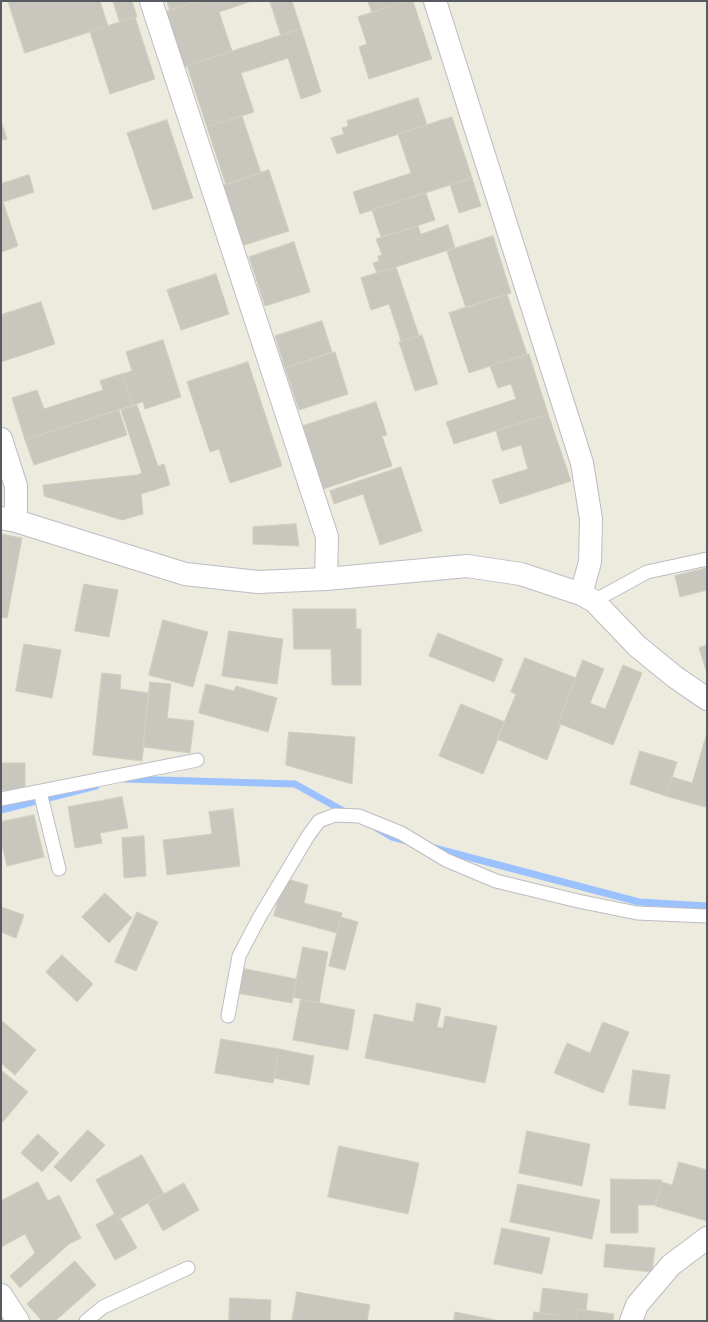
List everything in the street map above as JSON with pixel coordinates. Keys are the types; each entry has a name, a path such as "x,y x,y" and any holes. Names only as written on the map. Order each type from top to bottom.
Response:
{"street":[{"path":"151,1 327,537 326,579"},
{"path":"435,1 582,463 591,519 587,598"},
{"path":"1,439 16,486 8,520 185,574 258,582 326,579 467,566 521,574 587,598 637,646 675,678 707,699"},
{"path":"631,1321 637,1305 671,1265 707,1238"},
{"path":"1,1296 18,1321"}],"lane":[{"path":"587,598 647,572 707,559"},
{"path":"1,799 197,760"},
{"path":"40,792 58,869"},
{"path":"228,1016 239,956 259,918 318,821 335,815 359,816 402,833 446,860 496,881 637,913 707,916"},
{"path":"86,1321 103,1307 188,1268"}],"building":[{"path":"8,1 100,1 108,26 25,53"},
{"path":"113,1 132,1 137,17 120,22"},
{"path":"167,1 199,1 170,10"},
{"path":"199,1 252,1 219,12 232,51 184,67 166,12"},
{"path":"270,1 292,1 301,29 281,35"},
{"path":"368,1 408,1 372,12"},
{"path":"408,1 413,1 432,59 369,79 359,47 367,44 358,17"},
{"path":"135,17 155,79 110,94 90,32"},
{"path":"301,29 321,92 301,99 288,58 241,73 254,112 207,127 187,66"},
{"path":"418,98 427,125 337,154 331,138 344,134 342,128 348,126 347,121"},
{"path":"242,116 261,173 226,185 207,127"},
{"path":"452,117 472,178 360,214 353,192 411,173 398,134"},
{"path":"167,120 193,198 153,210 127,133"},
{"path":"1,121 7,139 1,140"},
{"path":"269,170 289,231 241,246 222,186"},
{"path":"29,175 34,192 3,202 18,246 1,252 1,184"},
{"path":"472,178 481,206 459,213 450,185"},
{"path":"426,193 435,220 381,237 372,210"},
{"path":"448,225 455,248 377,273 373,263 379,261 378,256 382,255 376,239 418,226 421,234"},
{"path":"493,236 511,293 466,308 447,251"},
{"path":"294,242 310,292 265,306 249,257"},
{"path":"396,267 419,336 401,341 389,304 371,310 361,278"},
{"path":"216,274 229,314 181,330 167,290"},
{"path":"507,294 527,354 469,373 449,313"},
{"path":"41,302 55,344 1,362 1,315"},
{"path":"322,321 332,352 285,368 275,336"},
{"path":"422,335 438,384 415,391 399,342"},
{"path":"163,340 181,397 145,409 143,402 133,405 122,374 132,371 126,352"},
{"path":"335,352 348,394 299,410 285,368"},
{"path":"529,354 548,414 454,444 446,422 516,399 511,384 498,388 490,366"},
{"path":"248,362 282,466 230,483 219,449 210,452 187,382"},
{"path":"122,374 133,405 25,440 12,398 37,390 44,409 103,390 100,381"},
{"path":"376,402 387,435 382,436 392,466 323,489 303,426"},
{"path":"137,405 158,466 164,464 170,485 141,494 143,514 122,520 44,496 43,485 137,475 142,473 121,410"},
{"path":"119,410 127,435 34,465 25,440"},
{"path":"548,414 571,481 500,504 492,480 528,469 521,445 502,451 496,431"},
{"path":"401,467 422,531 380,545 363,494 334,504 330,491"},
{"path":"296,524 299,546 253,544 253,527"},
{"path":"1,534 22,538 7,618 1,617"},
{"path":"707,568 707,590 680,597 675,576"},
{"path":"84,584 118,590 109,637 75,631"},
{"path":"293,609 356,609 356,629 361,629 361,685 332,685 331,649 294,649"},
{"path":"163,620 208,632 193,687 149,675"},
{"path":"229,631 283,639 277,684 222,676"},
{"path":"438,633 503,659 494,682 429,656"},
{"path":"24,644 61,650 52,698 16,691"},
{"path":"707,645 707,673 699,648"},
{"path":"525,658 576,678 558,723 561,724 547,760 497,739 516,694 511,692"},
{"path":"583,660 604,669 590,703 605,709 623,665 642,673 613,745 558,723"},
{"path":"102,673 121,675 120,689 149,693 142,761 93,755"},
{"path":"150,682 171,684 167,718 194,721 190,753 143,747"},
{"path":"206,684 234,691 236,686 277,698 268,732 199,713"},
{"path":"461,704 505,722 483,774 439,756"},
{"path":"289,732 355,737 352,784 286,765"},
{"path":"707,733 707,802 705,807 666,796 672,777 692,783"},
{"path":"640,751 677,762 666,796 630,784"},
{"path":"1,763 25,763 25,791 1,790"},
{"path":"122,797 128,828 100,833 102,843 75,848 68,807"},
{"path":"233,809 240,866 167,875 163,840 212,834 209,812"},
{"path":"34,815 44,857 7,866 1,840 1,822"},
{"path":"144,836 146,876 124,878 122,838"},
{"path":"284,878 308,885 304,903 342,913 337,933 274,916"},
{"path":"105,893 132,918 109,943 82,917"},
{"path":"1,907 24,915 16,938 1,932"},
{"path":"137,912 158,922 136,971 115,962"},
{"path":"341,917 358,922 345,970 329,966"},
{"path":"303,947 328,952 319,1003 293,997"},
{"path":"62,955 93,984 77,1002 46,972"},
{"path":"241,968 296,979 292,1003 237,993"},
{"path":"301,999 355,1010 348,1050 293,1040"},
{"path":"417,1003 441,1008 437,1027 443,1028 445,1016 497,1026 485,1083 365,1058 374,1014 413,1022"},
{"path":"1,1020 36,1050 15,1075 1,1063"},
{"path":"603,1022 629,1032 603,1093 554,1073 567,1043 590,1053"},
{"path":"221,1039 279,1049 273,1083 215,1073"},
{"path":"279,1049 314,1056 309,1085 274,1078"},
{"path":"1,1070 28,1092 1,1124"},
{"path":"633,1070 670,1075 665,1109 629,1105"},
{"path":"88,1130 105,1145 71,1182 54,1167"},
{"path":"527,1131 590,1144 582,1186 519,1173"},
{"path":"38,1134 59,1153 42,1172 21,1153"},
{"path":"339,1146 419,1163 408,1214 328,1197"},
{"path":"142,1155 164,1194 118,1220 96,1180"},
{"path":"679,1162 707,1170 707,1221 655,1206 662,1182 672,1185"},
{"path":"611,1179 662,1180 656,1205 638,1205 638,1233 611,1233"},
{"path":"38,1182 48,1201 59,1195 81,1238 69,1244 20,1288 10,1276 35,1253 25,1234 1,1247 1,1201"},
{"path":"184,1183 199,1210 163,1231 148,1203"},
{"path":"518,1184 600,1200 592,1239 510,1222"},
{"path":"115,1214 118,1220 120,1218 137,1248 115,1260 96,1225"},
{"path":"502,1228 550,1238 542,1274 494,1264"},
{"path":"606,1244 655,1248 652,1272 604,1267"},
{"path":"75,1261 96,1285 55,1321 42,1321 27,1304"},
{"path":"543,1288 588,1294 586,1310 577,1309 576,1321 557,1321 558,1315 540,1313"},
{"path":"297,1292 370,1305 367,1321 292,1321"},
{"path":"230,1298 271,1300 270,1321 229,1321"},
{"path":"577,1309 614,1314 613,1321 576,1321"},
{"path":"455,1312 500,1321 454,1321"},
{"path":"534,1312 558,1315 557,1321 533,1321"}],"waterway":[{"path":"125,779 295,784 347,813"},
{"path":"1,810 96,786"},
{"path":"378,829 392,837 407,841"},
{"path":"434,848 639,902 707,906"}]}
